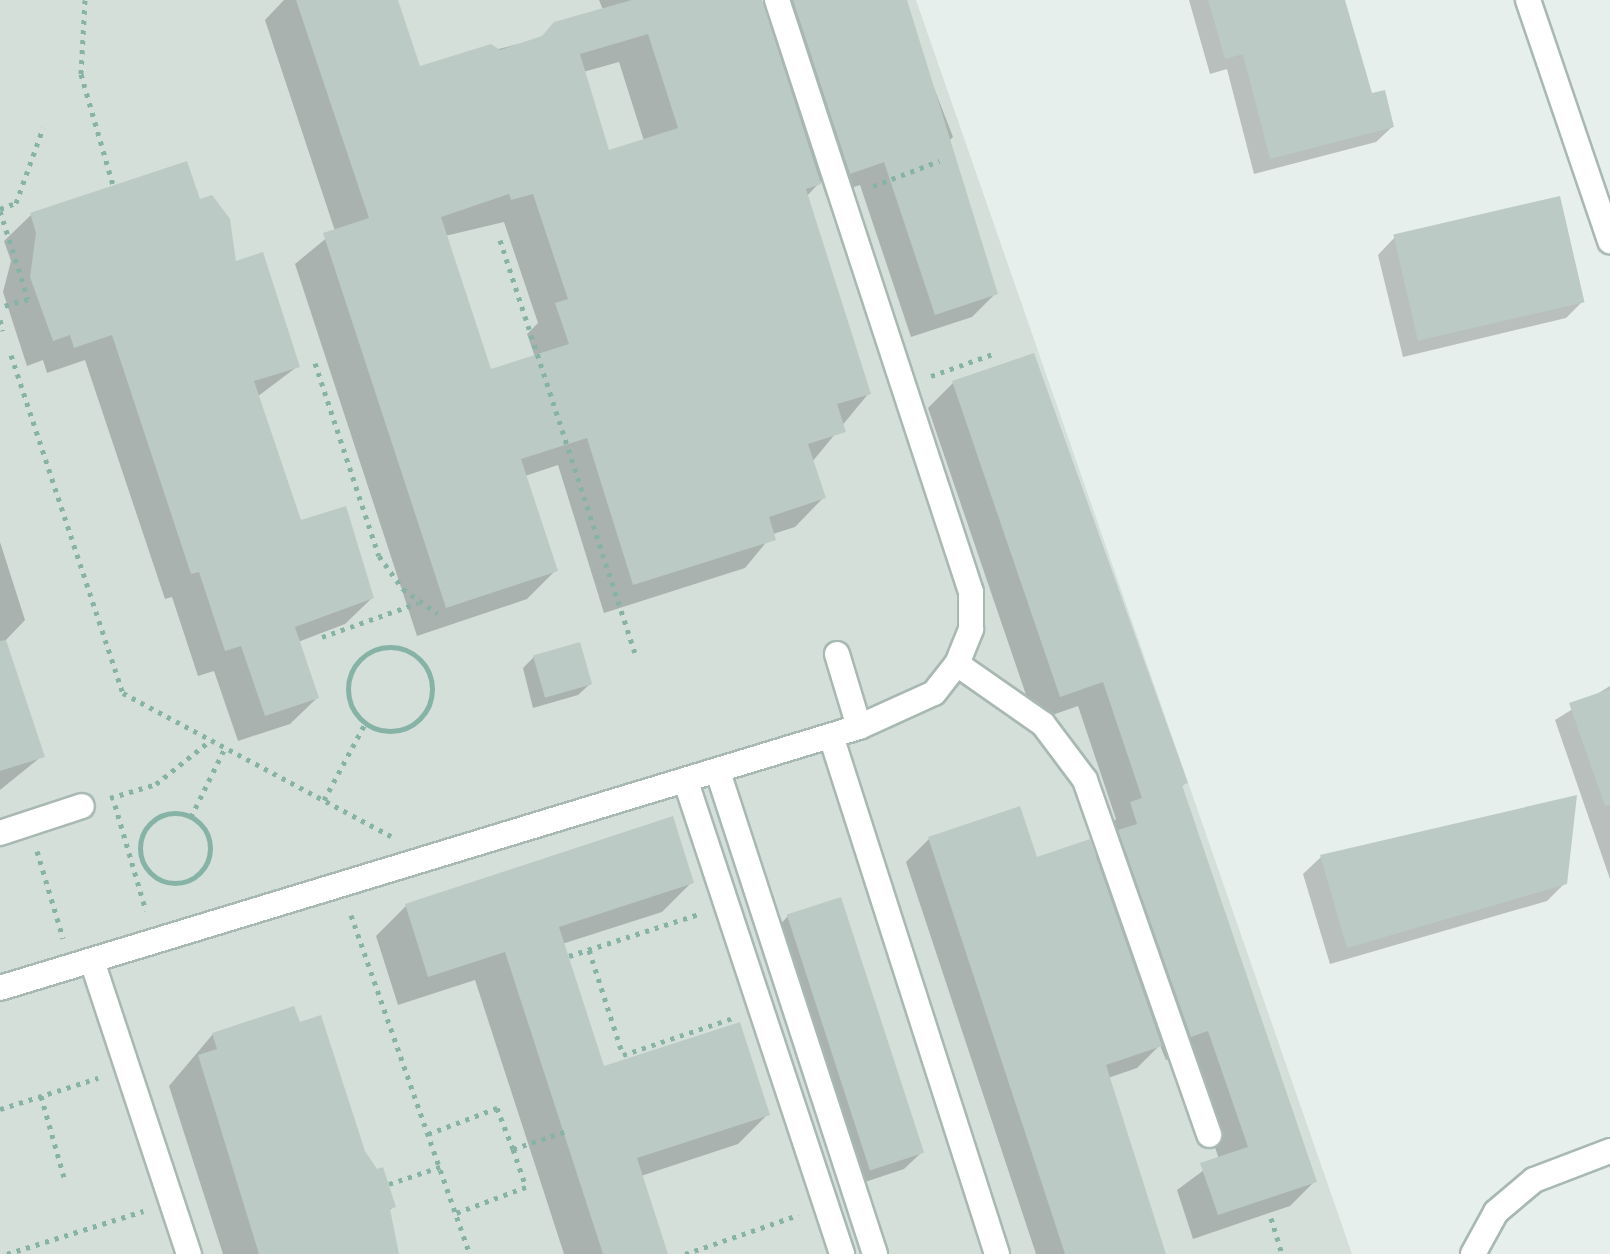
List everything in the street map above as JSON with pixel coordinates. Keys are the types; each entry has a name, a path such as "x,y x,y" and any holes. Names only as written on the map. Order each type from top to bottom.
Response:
{"lane":[{"path":"0,988 342,888 859,727 934,693 957,664 971,629 971,592 777,0"},
{"path":"1528,0 1610,241"},
{"path":"837,654 859,727"},
{"path":"957,664 1043,724 1085,780 1209,1135"},
{"path":"831,736 997,1254"},
{"path":"718,772 875,1254"},
{"path":"686,782 842,1254"},
{"path":"0,833 82,806"},
{"path":"82,964 128,1068 189,1254"},
{"path":"1473,1254 1496,1212 1534,1180 1610,1151"}],"path":[{"path":"85,0 81,74 113,185"},
{"path":"0,307 28,299 0,210 16,203 43,128"},
{"path":"842,198 939,161"},
{"path":"500,240 635,653"},
{"path":"0,320 3,331"},
{"path":"904,386 993,354"},
{"path":"11,355 123,693 435,859"},
{"path":"315,363 379,556 419,603 437,613"},
{"path":"322,637 419,603"},
{"path":"388,646 416,655 432,680 428,709 392,732 365,724 348,684 361,658 388,646"},
{"path":"324,800 365,724"},
{"path":"82,806 156,784 211,740"},
{"path":"191,817 225,748"},
{"path":"113,797 155,943"},
{"path":"165,814 191,817 208,839 206,865 184,882 157,879 141,858 144,831 165,814"},
{"path":"28,824 82,964"},
{"path":"342,888 470,1254"},
{"path":"569,956 727,906"},
{"path":"589,950 623,1055 761,1008"},
{"path":"0,1109 128,1068"},
{"path":"41,1096 65,1181"},
{"path":"428,1134 497,1108 513,1149 526,1187 456,1213"},
{"path":"513,1149 564,1132"},
{"path":"389,1184 440,1167"},
{"path":"7,1254 172,1202"},
{"path":"685,1254 825,1206"},
{"path":"1271,1218 1282,1254"}],"shaded area":[{"path":"0,0 916,0 1352,1254 0,1254"}],"building":[{"path":"296,0 398,0 420,66 491,44 500,50 542,36 554,22 632,0 762,0 821,184 806,189 871,394 837,404 846,432 808,444 826,498 769,517 776,540 633,585 587,438 521,459 558,571 446,608 323,233 369,218","holes":["648,34 678,128 609,150 580,54","509,194 511,200 533,194 568,299 555,303 569,344 491,369 441,217"]},
{"path":"793,0 907,0 998,294 935,315 884,162 850,174"},
{"path":"1208,0 1345,0 1372,93 1385,90 1394,127 1270,159 1243,54 1225,59"},
{"path":"187,161 200,199 212,195 230,219 236,261 263,252 300,367 254,381 301,520 346,506 374,598 295,627 319,698 265,716 241,646 225,651 199,572 191,574 112,335 74,348 70,335 53,341 30,277 36,233 30,213"},
{"path":"1560,196 1585,302 1418,341 1393,234"},
{"path":"1034,353 1188,783 1182,785 1317,1182 1218,1215 1200,1163 1248,1147 1208,1031 1191,1037 1118,830 1137,824 1130,802 1142,798 1103,682 1060,697 952,381"},
{"path":"6,640 45,757 0,771 0,641"},
{"path":"580,642 592,684 545,698 533,656"},
{"path":"1610,689 1610,805 1605,806 1569,703"},
{"path":"1577,795 1567,884 1347,948 1320,855"},
{"path":"1020,806 1037,857 1090,839 1162,1046 1106,1065 1166,1254 1065,1254 928,837"},
{"path":"673,816 694,883 559,927 604,1066 740,1022 770,1115 637,1158 668,1254 603,1254 505,952 428,977 405,904"},
{"path":"841,897 924,1153 870,1170 787,915"},
{"path":"294,1006 300,1022 321,1015 365,1151 377,1169 383,1167 396,1207 390,1209 399,1254 259,1254 198,1055 217,1049 212,1033"}]}
